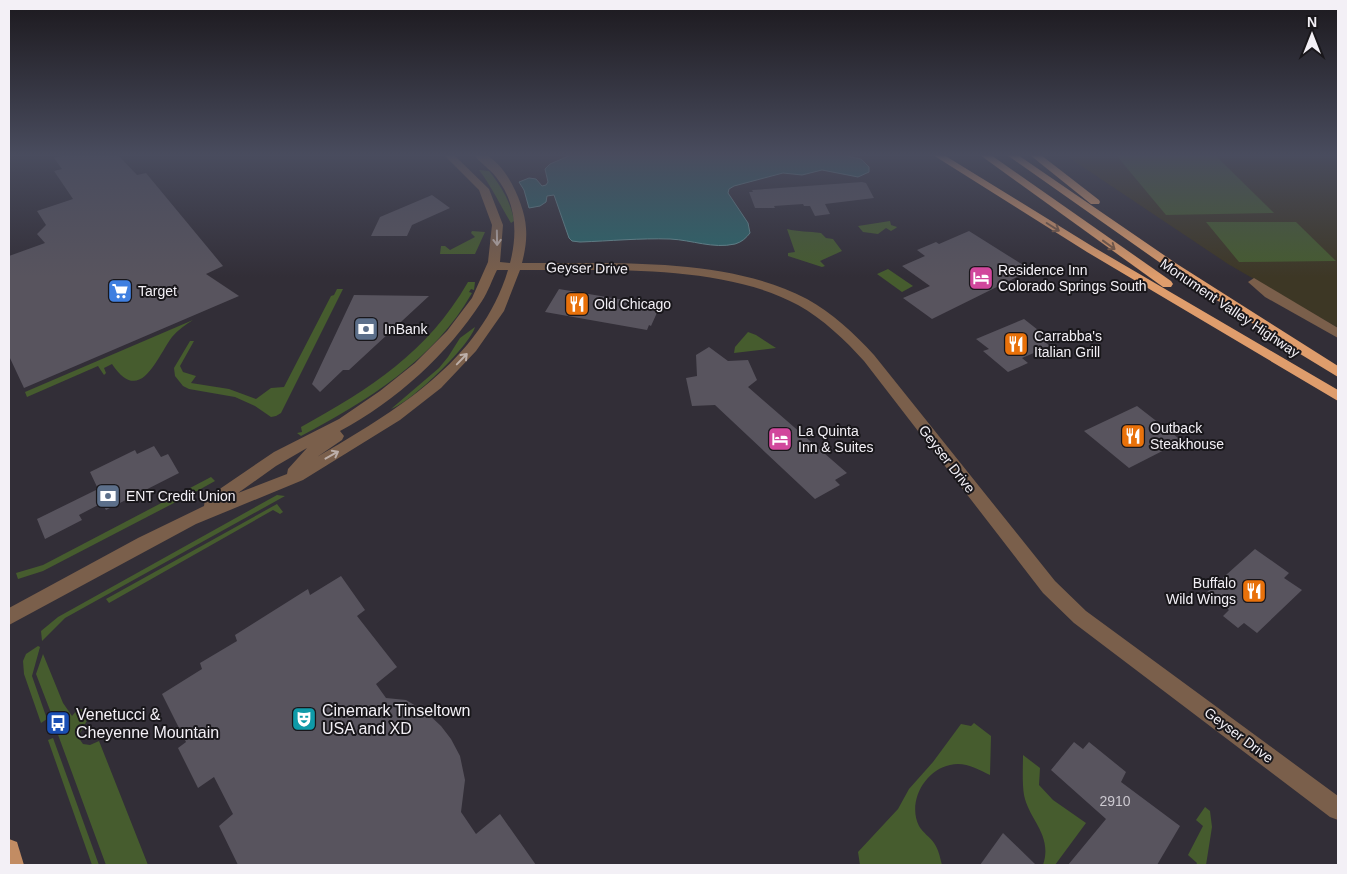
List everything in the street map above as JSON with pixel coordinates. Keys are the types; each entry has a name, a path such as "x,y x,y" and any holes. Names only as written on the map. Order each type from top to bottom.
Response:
{"highway":[{"path":"1004,196 1099,255 1338,396"},
{"name":"Monument Valley Highway","path":"1041,196 1130,260 1338,396"},
{"name":"Monument Valley Highway","path":"1069,196 1264,326 1338,372"},
{"path":"1088,196 1149,242 1338,366"}],"main road":[{"path":"9,850 13,865"}],"street":[{"path":"9,617 192,518 280,455 353,417 420,367 440,348 468,314 488,281 497,246 497,221 487,196"},
{"path":"192,518 287,481 366,436 426,392 452,370 488,328 509,290 522,237 519,213 512,196"},
{"name":"Geyser Drive","path":"493,266 653,270 728,278 792,297 828,318 869,358 1048,587 1080,618 1338,809"},
{"path":"1254,282 1269,294 1338,334"},
{"path":"287,481 312,452 378,412 413,386 420,367"},
{"path":"214,510 280,466 280,455"}],"shaded area":[{"path":"1126,196 1338,196 1338,328 1228,264"}],"green space":[{"path":"496,196 505,196 513,214 514,221 511,223"},
{"path":"1150,196 1256,196 1274,213 1166,215"},
{"path":"890,221 891,225 897,227 891,231 886,228 878,234 863,232 858,226"},
{"path":"1206,222 1296,222 1336,261 1239,262"},
{"path":"787,229 821,233 826,238 833,239 842,251 820,261 825,266 822,267 788,256 788,253 795,252"},
{"path":"472,231 485,232 475,254 440,254 441,246 445,246 450,250 475,237 471,233"},
{"path":"888,269 913,286 902,292 877,274"},
{"path":"468,282 475,282 474,290 471,289 469,292 472,293 457,317 419,358 397,377 350,409 301,436 297,433 302,432 301,427 374,383 416,349 452,307"},
{"path":"337,289 343,289 281,413 276,416 271,417 255,406 235,397 189,389 183,386 175,376 174,368 190,341 194,341 180,366 183,372 196,376 191,383 229,389 256,399 271,388 284,387 331,296 334,295"},
{"path":"193,320 172,337 153,366 139,380 131,381 122,376 112,364 104,368 106,373 104,375 98,366 27,397 25,392"},
{"path":"475,327 462,347 438,373 400,405 391,409 439,368 460,338"},
{"path":"748,332 776,348 734,353 735,347"},
{"path":"211,477 215,481 197,491 43,571 18,579 16,573 43,565"},
{"path":"277,495 285,496 65,618 42,641 41,631 58,617"},
{"path":"277,504 283,512 280,514 273,510 109,603 106,599"},
{"path":"38,646 40,647 32,676 47,719 41,723 24,674 23,661 26,654"},
{"path":"43,654 63,703 72,716 78,709 89,710 90,715 78,737 83,744 90,745 99,741 148,865 106,865 57,732 65,727 60,714 53,718 36,674"},
{"path":"974,723 991,736 990,775 966,765 950,765 933,773 926,780 917,797 915,807 919,826 936,846 942,865 860,865 858,852 898,809 909,789 933,762 961,724 971,726"},
{"path":"53,738 99,865 92,865 48,740"},
{"path":"1023,755 1040,768 1039,785 1053,800 1086,823 1055,865 1043,865 1045,845 1043,836 1030,812 1024,795"},
{"path":"1205,807 1210,811 1212,827 1206,865 1196,865 1197,863 1188,855 1203,826 1196,820"}],"water":[{"path":"526,196 548,196 546,202 540,206 529,208"},
{"path":"554,196 730,196 748,223 750,233 744,240 727,245 659,239 580,242 572,241 569,238"}],"building":[{"name":"Target","path":"71,196 165,196 223,266 206,274 239,296 24,388 9,356 9,256 45,243 37,234 46,225 37,211 73,199"},
{"path":"430,196 433,196 450,208 412,225 407,236 371,236 380,217"},
{"path":"750,196 873,196 874,198 825,204 830,214 815,216 810,206 804,206 803,204 774,206 775,208 755,208"},
{"name":"Residence Inn Colorado Springs South","path":"969,231 1031,270 932,319 903,298 930,286 902,266 925,256 917,250 936,242 939,244"},
{"path":"559,289 660,306 651,326 649,325 647,330 545,312"},
{"path":"354,295 429,296 349,370 343,370 320,392 312,384"},
{"name":"Carrabba's Italian Grill","path":"1024,319 1052,341 1046,343 1050,346 1022,358 1028,363 1008,372 983,351 989,349 976,339"},
{"name":"La Quinta Inn & Suites","path":"709,347 728,361 748,360 757,380 748,387 847,473 835,480 840,485 815,499 715,405 692,406 686,378 697,376 696,355"},
{"name":"Outback Steakhouse","path":"1137,406 1182,441 1129,468 1084,431"},
{"name":"ENT Credit Union","path":"154,446 161,457 168,454 179,473 106,510 102,503 79,515 82,520 45,539 37,519 98,489 90,472 135,450 137,454"},
{"name":"Buffalo Wild Wings","path":"1255,549 1289,573 1284,578 1302,590 1257,633 1244,623 1238,628 1223,616 1229,610 1207,592"},
{"name":"Cinemark Tinseltown USA and XD","path":"341,576 365,610 357,616 397,667 376,684 386,698 406,700 426,712 441,726 460,756 465,780 461,812 476,834 500,814 536,865 238,865 219,826 233,814 214,777 198,788 178,748 186,742 162,694 202,669 200,663 237,641 235,635 308,589 310,595"},
{"path":"1074,742 1083,749 1089,742 1126,772 1121,782 1180,826 1157,865 1068,865 1106,819 1051,770"},
{"path":"1003,833 1036,865 980,865"}],"place":[{"name":"Residence Inn Colorado Springs South","path":"981,278"},
{"name":"Target","path":"120,291"},
{"name":"Old Chicago","path":"577,304"},
{"name":"InBank","path":"366,329"},
{"name":"Carrabba's Italian Grill","path":"1016,344"},
{"name":"Outback Steakhouse","path":"1133,436"},
{"name":"La Quinta Inn & Suites","path":"780,439"},
{"name":"ENT Credit Union","path":"108,496"},
{"name":"Buffalo Wild Wings","path":"1254,591"},
{"name":"Cinemark Tinseltown USA and XD","path":"304,719"},
{"name":"Venetucci & Cheyenne Mountain","path":"58,723"}]}
